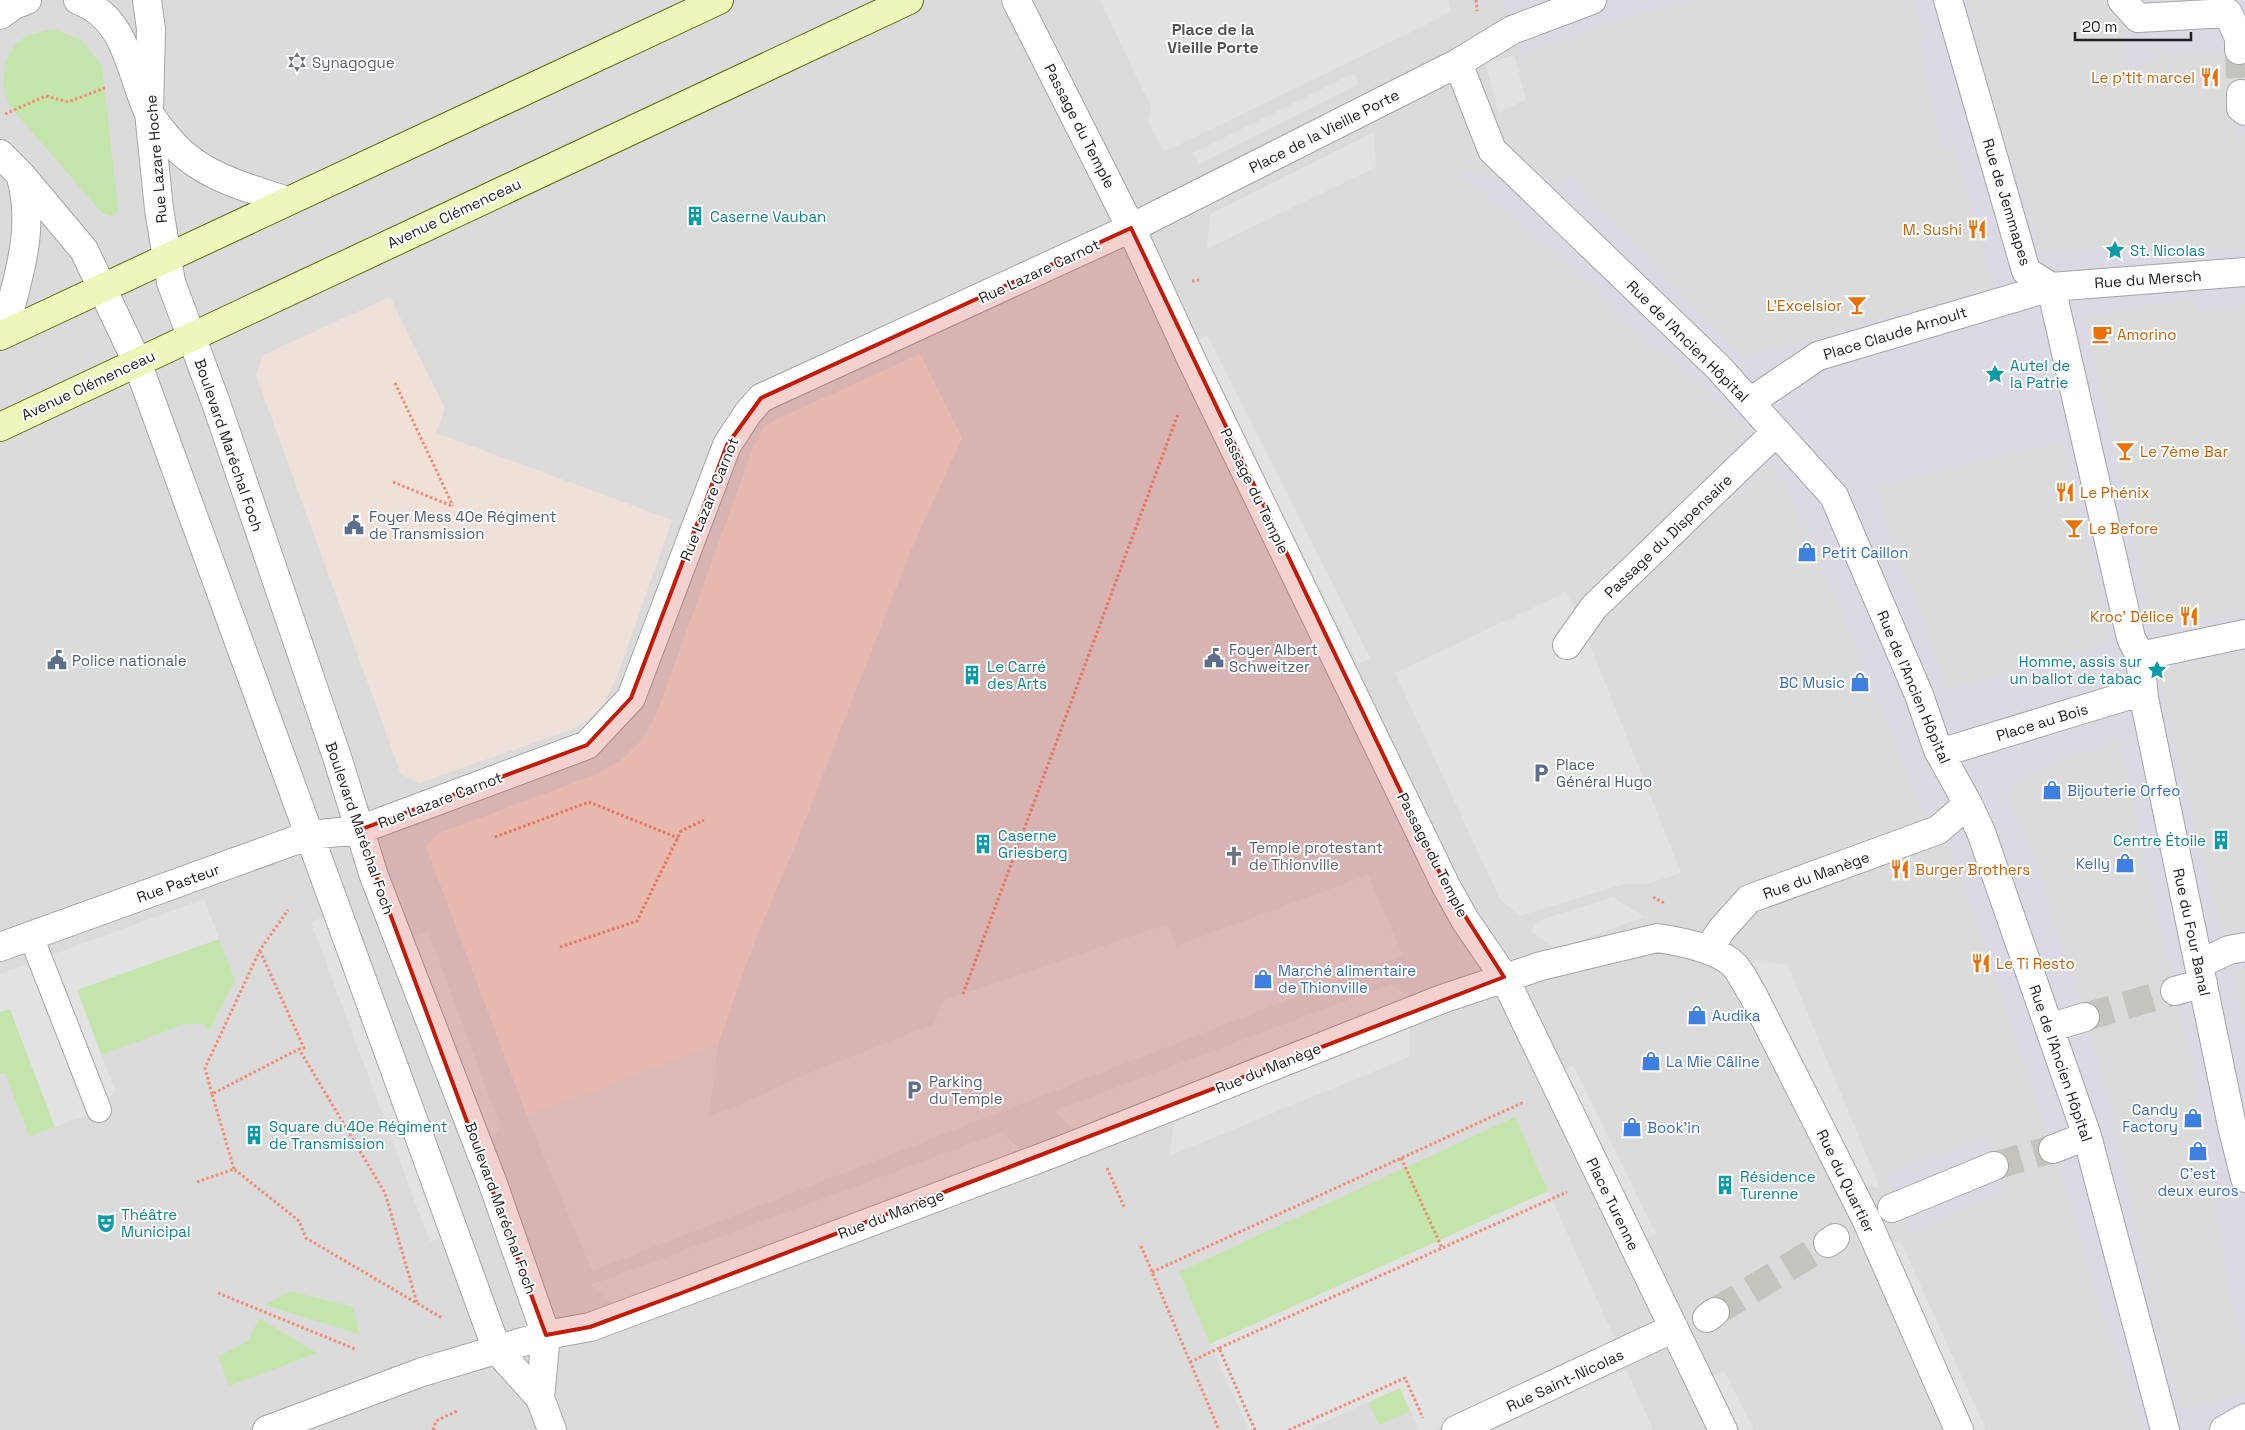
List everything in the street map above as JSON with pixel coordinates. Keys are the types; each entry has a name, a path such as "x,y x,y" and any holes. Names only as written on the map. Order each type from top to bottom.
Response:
{"street":[{"path":"78,0 99,11 120,34 149,112 174,146 203,168 226,180 288,201"},
{"name":"Rue Lazare Hoche","path":"147,0 151,29 149,112 166,258"},
{"path":"0,336 719,0"},
{"name":"Avenue Clémenceau","path":"0,427 909,0"},
{"name":"Passage du Temple","path":"1016,0 1131,228 1193,363 1446,886 1465,920 1504,977"},
{"name":"Place de la Vieille Porte","path":"1131,228 1458,63 1514,29 1592,0"},
{"name":"Rue de Jemmapes","path":"1948,0 2026,271 2051,287"},
{"path":"2122,0 2138,18 2228,13 2239,38 2239,50"},
{"name":"Rue de l'Ancien Hôpital","path":"1458,63 1492,150 1718,367 1834,496 1919,695 1940,754 1968,804 1981,832 2087,1136 2165,1430"},
{"path":"0,140 21,175 28,227 26,250 8,317 0,324"},
{"path":"0,154 21,175"},
{"name":"Boulevard Maréchal Foch","path":"21,175 84,250 137,362 498,1350 540,1398 552,1430"},
{"name":"Rue Lazare Carnot","path":"359,830 586,744 631,698 727,445 748,413 761,398 1131,228"},
{"name":"Boulevard Maréchal Foch","path":"166,258 171,282 334,748 374,876 492,1181 546,1335 540,1398"},
{"name":"Rue du Mersch","path":"2051,287 2245,272"},
{"path":"2051,287 2131,638 2140,656 2245,634"},
{"name":"Place Claude Arnoult","path":"1750,402 1818,356 2051,287"},
{"name":"Passage du Dispensaire","path":"1567,645 1594,607 1776,432"},
{"name":"Rue du Four Banal","path":"2140,656 2143,692 2232,1126 2245,1178"},
{"name":"Place au Bois","path":"1940,754 2143,692"},
{"name":"Rue du Manège","path":"267,1430 422,1372 546,1335 590,1327 1059,1151 1442,999 1504,977 1657,938 1682,942 1708,950 1722,929 1749,900 1938,830 1968,804"},
{"name":"Rue Pasteur","path":"0,947 310,835 359,830"},
{"path":"2175,991 2201,974 2229,950 2245,946"},
{"name":"Rue du Quartier","path":"1708,950 1733,964 1753,995 1867,1221 1959,1430"},
{"name":"Place Turenne","path":"1504,977 1723,1430"},
{"path":"2049,1028 2085,1017"},
{"path":"2053,1148 2087,1136"},
{"path":"1892,1208 1994,1166"},
{"name":"Rue Saint-Nicolas","path":"1456,1430 1674,1328"},
{"path":"2224,1430 2245,1418"}],"lane":[{"path":"31,936 99,1110"}],"path":[{"path":"5,114 46,96 68,102 112,85"},
{"path":"963,994 1178,414 1193,363"},
{"path":"392,482 452,506 395,383"},
{"path":"495,837 589,802 678,838"},
{"path":"560,947 637,921 681,831 704,820"},
{"path":"288,910 260,950 205,1068 234,1168 300,1221 306,1238 442,1318"},
{"path":"212,1094 304,1048 260,950"},
{"path":"298,1050 385,1193 416,1302"},
{"path":"1152,1272 1524,1102"},
{"path":"1401,1158 1442,1248"},
{"path":"1104,1162 1125,1208"},
{"path":"197,1182 234,1168"},
{"path":"1190,1362 1567,1192"},
{"path":"1140,1246 1219,1430"},
{"path":"218,1293 355,1349"},
{"path":"1219,1348 1255,1430"},
{"path":"433,1430 436,1421 458,1411"}],"highlighted area":[{"path":"1131,228 1446,886 1504,977 679,1294 590,1327 546,1335 359,830 587,745 631,698 727,445 761,398"}],"shaded area":[{"path":"0,0 2245,0 2245,1430 0,1430"},
{"path":"1100,0 1448,0 1450,11 1438,19 1164,152 1148,120 1151,107"},
{"path":"1502,0 1693,0 1616,21 1521,54"},
{"path":"1913,0 1967,0 2002,130 2042,253 2088,250 2245,251 2245,304 2196,311 2194,299 2156,304 2084,318 2137,550 2151,629 2245,611 2245,653 2157,671 2221,933 2245,928 2245,968 2232,972 2245,1030 2245,1357 2226,1271 2187,1040 2134,816 2136,815 2119,737 2100,747 2072,753 2013,783 2008,798 2036,864 2054,924 2069,963 2113,1111 2149,1283 2145,1285 2182,1410 2245,1394 2245,1430 2144,1430 2095,1292 2076,1221 2028,1072 1949,845 1923,811 1807,528 1771,465 1735,495 1724,456 1750,431 1683,370 1627,324 1599,291 1482,191 1479,193 1461,173 1559,181 1572,174 1597,208 1650,257 1670,283 1742,357 1994,287 1954,147 1941,149 1920,41 1925,39","holes":["2062,442 2110,633 2103,645 1947,690 1913,591 1891,545 1876,486"]},
{"path":"2116,0 2245,0 2245,135 2235,136 2232,50 2169,53 2164,49 2158,50 2155,53 2156,59 2149,64 2143,63 2139,68 2126,68 2124,29 2131,28"},
{"path":"1514,55 1526,99 1499,113 1485,63"},
{"path":"1354,73 1359,84 1199,164 1193,153"},
{"path":"1374,132 1376,167 1207,249 1210,214"},
{"path":"390,297 445,408 436,433 672,520 618,674 603,705 585,722 570,730 419,783 401,774 256,375 263,355"},
{"path":"1207,335 1370,658 1358,664 1196,341"},
{"path":"920,354 962,438 911,550 795,846 756,938 718,1044 527,1116 426,847 437,834 597,774 622,759 642,740 656,715 753,448 764,427 775,420"},
{"name":"Place Général Hugo","path":"1566,592 1590,645 1681,873 1647,884 1624,884 1520,916 1500,899 1395,673"},
{"name":"Parking du Temple","path":"1368,875 1403,955 592,1271 527,1116 718,1044 709,1116 730,1109 814,1071 934,1024 943,1001 1168,924 1176,946"},
{"path":"1613,897 1644,917 1556,949 1531,931 1537,921"},
{"path":"204,899 219,939 77,990 115,1091 99,1110 55,1127 10,1009 0,1012 0,974"},
{"path":"324,917 445,1237 430,1242 311,922"},
{"path":"428,931 500,1126 489,1144 414,936"},
{"path":"1754,960 1787,964 1880,1188 1855,1184"},
{"path":"1391,984 1415,1001 1074,1130 1054,1111"},
{"path":"1410,1024 1409,1057 1169,1156 1175,1116"},
{"path":"1573,1065 1656,1234 1643,1240 1559,1072"},
{"path":"1002,1132 1021,1150 614,1304 591,1285"},
{"path":"1986,1138 2002,1190 1911,1234 1886,1173"},
{"path":"1548,1191 1618,1346 1433,1430 1419,1430 1400,1388 1307,1430 1249,1430 1210,1344"},
{"path":"1900,1240 1986,1430 1971,1430 1889,1245"},
{"path":"1626,1369 1653,1430 1491,1430"},
{"path":"1724,1371 1754,1430 1739,1430 1713,1376"}],"green space":[{"path":"53,29 82,40 102,66 118,207 116,215 111,216 102,213 8,103 3,83 6,61 14,46 26,36"},
{"path":"219,939 235,980 208,1033 204,1024 185,1024 101,1055 77,990"},
{"path":"10,1009 55,1127 29,1136 5,1073 0,1074 0,1012"},
{"path":"1515,1117 1548,1191 1210,1344 1179,1272"},
{"path":"290,1291 353,1307 359,1334 265,1305"},
{"path":"259,1318 317,1353 229,1386 218,1357 248,1341"},
{"path":"1401,1388 1410,1411 1379,1425 1368,1402"}],"tunnel":[{"path":"2239,50 2241,94"},
{"path":"2085,1017 2175,991"},
{"path":"1994,1166 2053,1149"},
{"path":"1715,1312 1828,1243"}],"place":[{"name":"Synagogue","path":"297,62"},
{"name":"Le p'tit marcel","path":"2210,77"},
{"name":"Caserne Vauban","path":"695,216"},
{"name":"M. Sushi","path":"1977,229"},
{"name":"St. Nicolas","path":"2115,250"},
{"name":"L'Excelsior","path":"1857,305"},
{"name":"Amorino","path":"2102,334"},
{"name":"Autel de la Patrie","path":"1995,374"},
{"name":"Le 7ème Bar","path":"2125,451"},
{"name":"Le Phénix","path":"2065,492"},
{"name":"Foyer Mess 40e Régiment de Transmission","path":"354,525"},
{"name":"Le Before","path":"2074,528"},
{"name":"Petit Caillon","path":"1807,552"},
{"name":"Kroc' Délice","path":"2189,616"},
{"name":"Foyer Albert Schweitzer","path":"1214,658"},
{"name":"Police nationale","path":"57,660"},
{"name":"Homme, assis sur un ballot de tabac","path":"2157,670"},
{"name":"Le Carré des Arts","path":"972,675"},
{"name":"BC Music","path":"1860,682"},
{"name":"Place Général Hugo","path":"1541,773"},
{"name":"Bijouterie Orfeo","path":"2052,790"},
{"name":"Centre Étoile","path":"2221,840"},
{"name":"Caserne Griesberg","path":"983,844"},
{"name":"Temple protestant de Thionville","path":"1234,856"},
{"name":"Kelly","path":"2125,863"},
{"name":"Burger Brothers","path":"1900,869"},
{"name":"Le Ti Resto","path":"1981,963"},
{"name":"Marché alimentaire de Thionville","path":"1263,979"},
{"name":"Audika","path":"1697,1015"},
{"name":"La Mie Câline","path":"1651,1061"},
{"name":"Parking du Temple","path":"914,1090"},
{"name":"Candy Factory","path":"2193,1118"},
{"name":"Book'in","path":"1632,1127"},
{"name":"Square du 40e Régiment de Transmission","path":"254,1135"},
{"name":"C'est deux euros","path":"2198,1151"},
{"name":"Résidence Turenne","path":"1725,1185"},
{"name":"Théâtre Municipal","path":"106,1223"}],"district":[{"name":"Place de la Vieille Porte","path":"1213,38"}]}
